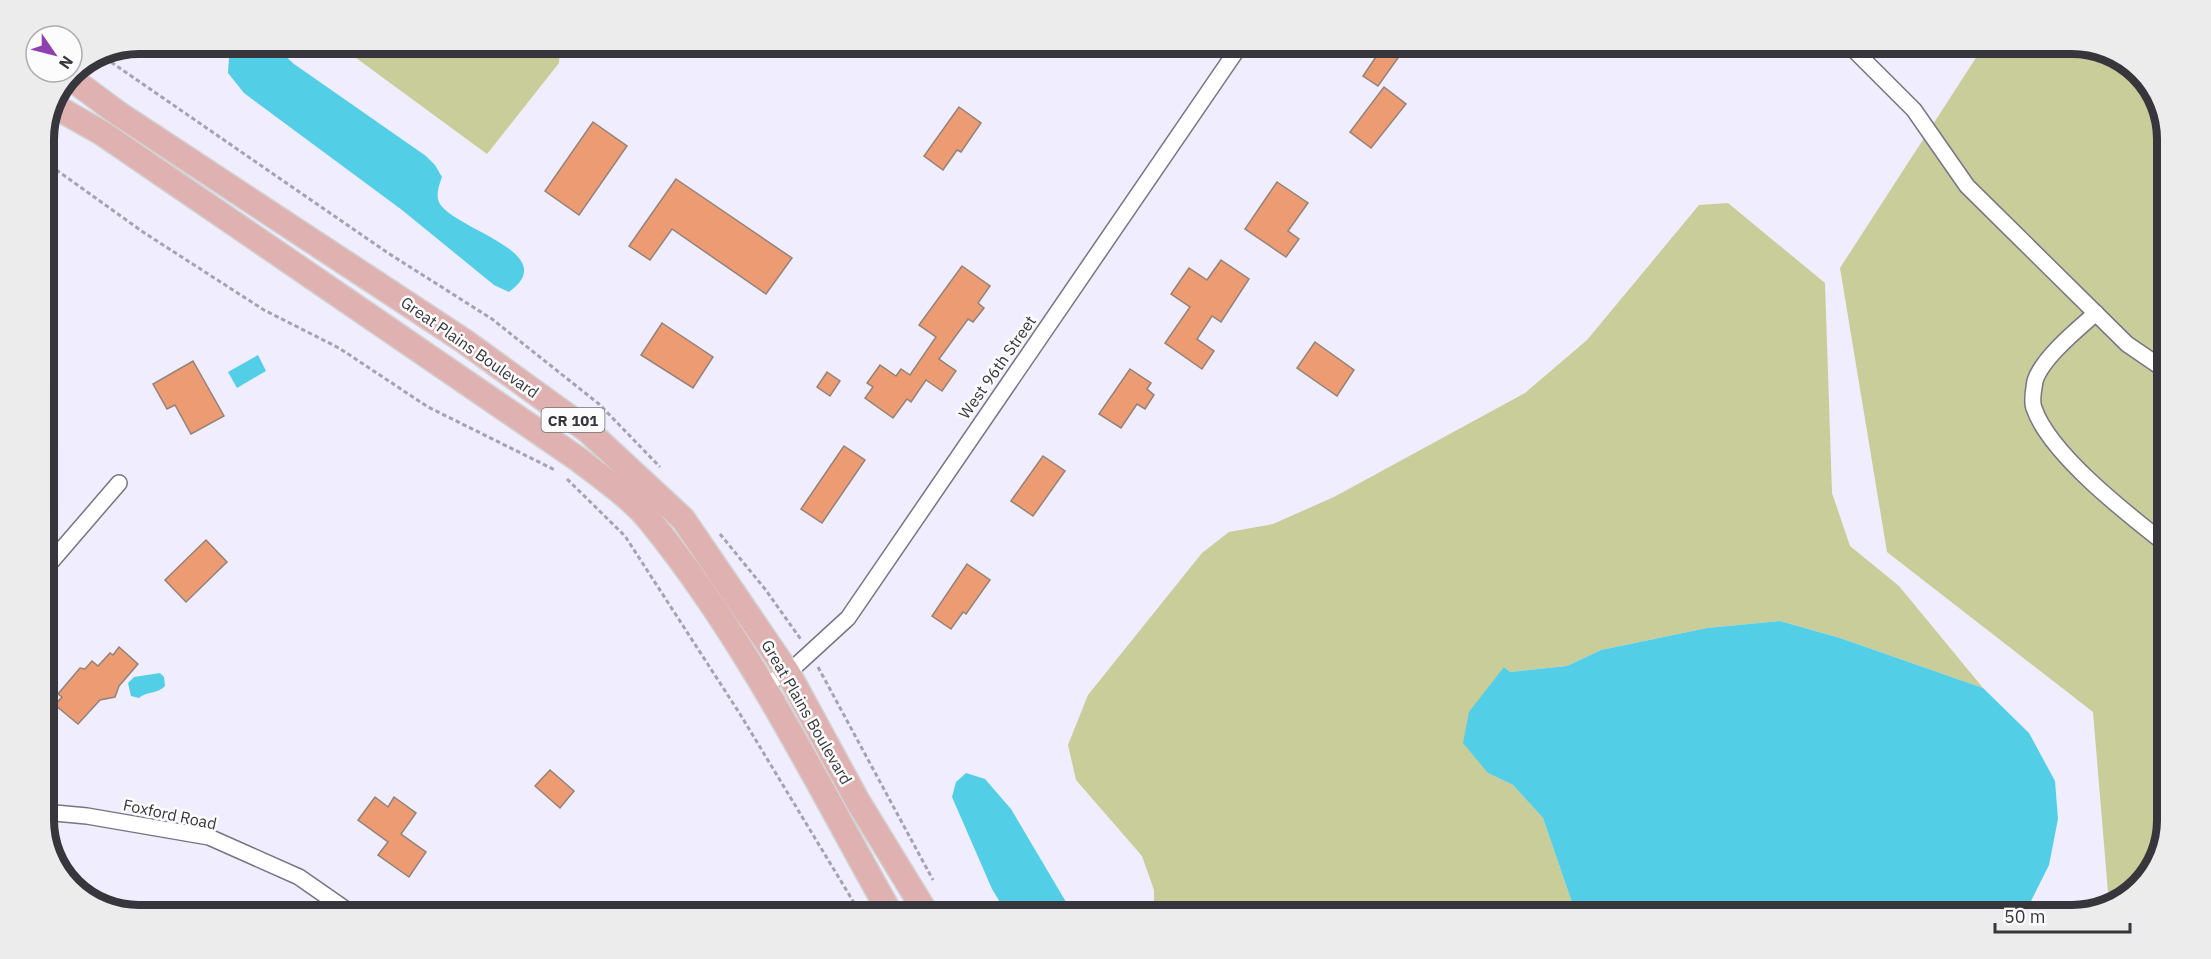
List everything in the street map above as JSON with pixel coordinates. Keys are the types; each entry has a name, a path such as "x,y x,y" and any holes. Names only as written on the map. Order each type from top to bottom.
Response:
{"main road":[{"name":"Great Plains Boulevard","path":"78,84 119,114 464,341 587,430 683,519 788,673 857,800 921,905"},
{"name":"Great Plains Boulevard","path":"59,109 102,133 579,459 649,520 713,608 763,685 886,905"}],"street":[{"name":"West 96th Street","path":"763,685 788,673 848,618 1235,54"},
{"path":"1858,54 1914,110 1967,186 2127,344 2157,365"},
{"path":"2096,313 2059,346 2036,379 2033,406 2047,435 2114,503 2157,537"},
{"path":"54,558 119,483"},
{"name":"Foxford Road","path":"54,813 87,816 209,837 299,878 339,905"}],"path":[{"path":"54,168 143,232 264,310 339,348 428,408 561,473 625,536 740,714 855,905"}],"green space":[{"path":"351,54 560,54 559,63 487,154"},
{"path":"1978,54 2089,56 2114,65 2132,79 2143,92 2152,112 2157,134 2157,820 2155,837 2146,862 2128,884 2110,896 2093,712 1887,552 1840,268"},
{"path":"1728,203 1825,283 1832,493 1850,546 1899,586 1983,688 1840,638 1780,621 1707,628 1601,650 1567,666 1510,672 1504,667 1488,773 1513,785 1543,818 1573,905 1154,905 1154,890 1142,856 1076,780 1068,745 1088,695 1202,553 1229,532 1273,524 1334,497 1525,393 1587,340 1699,205"}],"water":[{"path":"232,54 282,54 426,156 442,177 438,194 440,204 450,214 501,243 515,254 523,265 522,278 509,292 494,285 402,210 244,93 228,73 229,58"},
{"path":"258,355 266,371 237,388 228,372"},
{"path":"1780,621 1840,638 1983,688 2029,733 2055,781 2058,819 2049,865 2029,905 1573,905 1543,818 1513,785 1488,773 1463,743 1469,712 1504,667 1510,672 1567,666 1601,650 1707,628"},
{"path":"160,673 164,677 165,686 162,689 139,698 131,696 128,683 134,677"},
{"path":"966,773 985,779 1011,809 1068,905 1002,905 992,889 952,797 956,782"}],"building":[{"path":"1378,54 1401,54 1378,86 1363,76"},
{"path":"1384,87 1406,104 1371,148 1350,132"},
{"path":"959,107 981,123 961,152 957,150 943,170 924,156"},
{"path":"593,122 627,146 579,215 545,191"},
{"path":"676,179 792,258 766,294 672,229 650,260 629,246"},
{"path":"1277,182 1308,203 1288,231 1299,239 1286,257 1245,229"},
{"path":"1221,260 1249,279 1221,322 1212,316 1197,339 1214,351 1202,369 1165,343 1190,307 1171,294 1189,268 1207,280"},
{"path":"962,266 990,286 978,303 984,308 973,322 968,319 939,359 956,371 942,391 926,380 911,402 907,399 893,418 865,398 873,387 867,383 880,365 896,376 901,369 910,375 936,337 919,325"},
{"path":"662,323 713,357 693,388 641,355"},
{"path":"1315,342 1354,370 1337,396 1297,368"},
{"path":"193,361 224,416 191,434 175,405 167,409 153,384"},
{"path":"1130,369 1151,383 1147,389 1154,395 1145,409 1137,404 1121,428 1099,414"},
{"path":"827,372 840,381 830,396 817,387"},
{"path":"844,446 865,460 822,523 801,509"},
{"path":"1043,456 1065,471 1033,516 1011,501"},
{"path":"206,540 227,562 186,602 165,580"},
{"path":"967,564 990,580 966,614 963,612 951,629 932,616"},
{"path":"119,647 138,664 119,686 115,697 100,700 78,724 55,705 62,697 58,694 80,668 85,669 92,661 98,666 110,653 113,655"},
{"path":"550,770 574,791 560,808 535,786"},
{"path":"375,797 388,807 394,797 416,813 401,834 426,852 409,877 378,855 388,842 358,820"}]}
